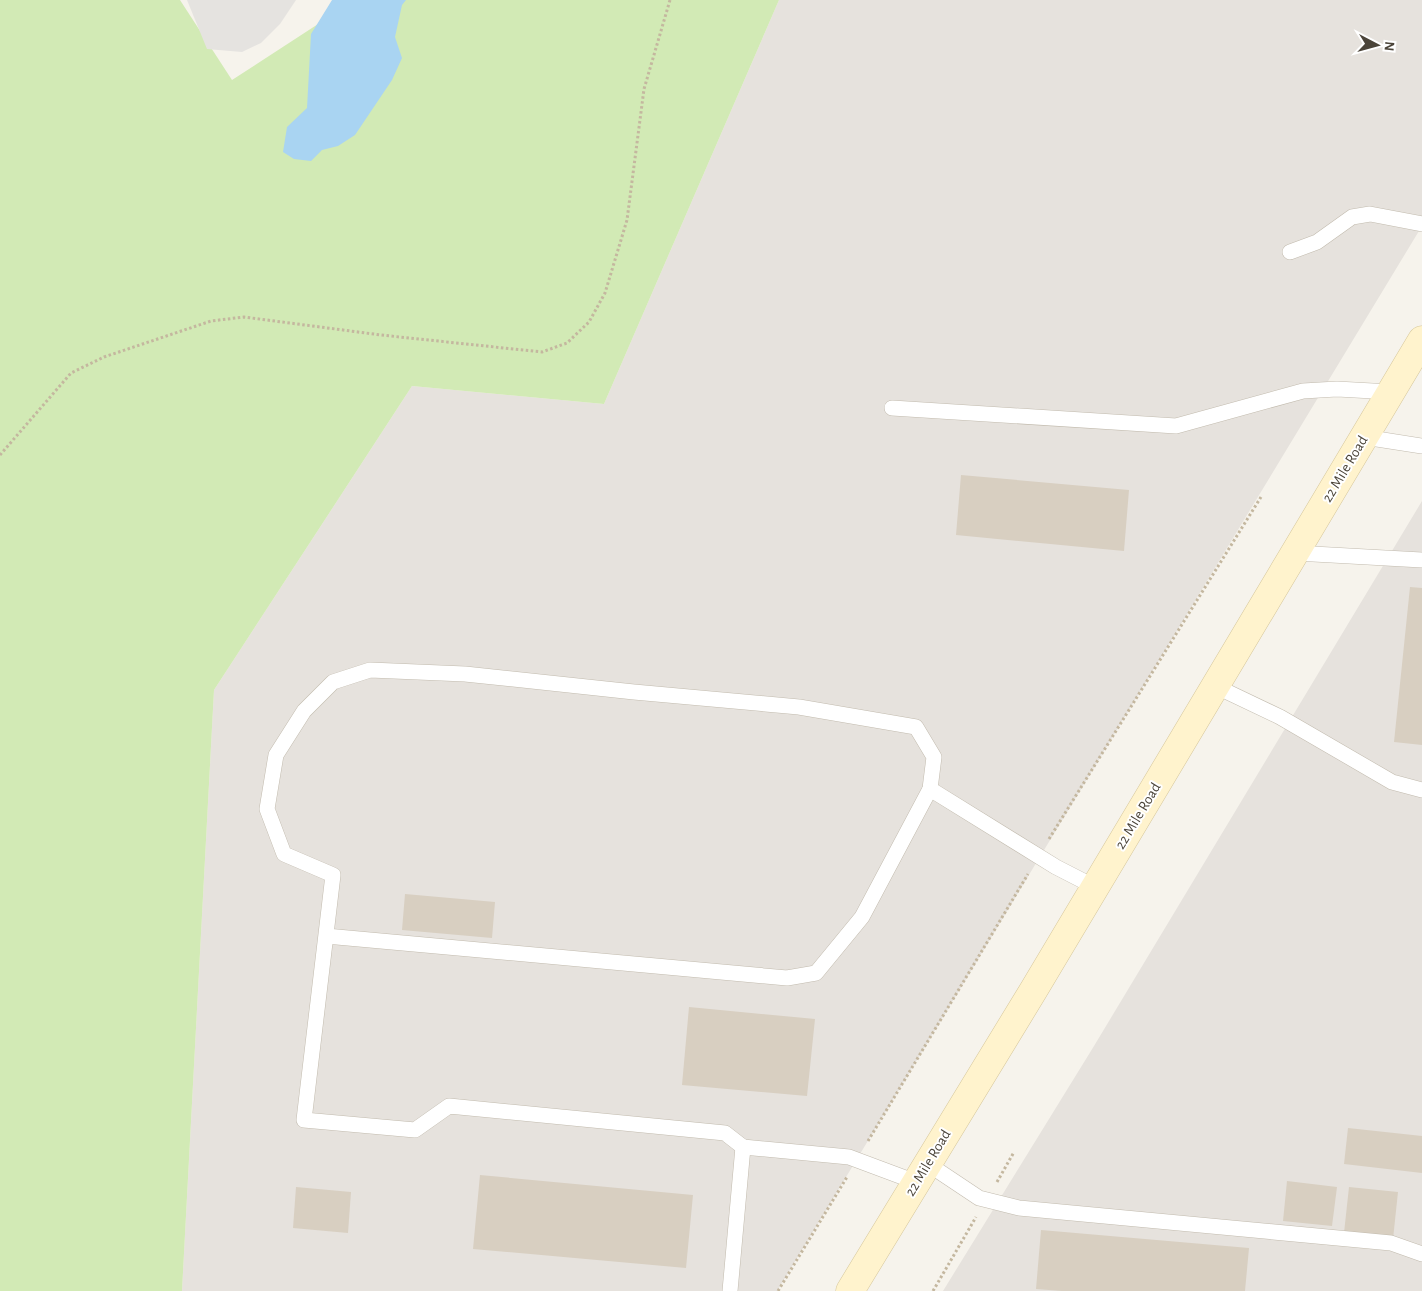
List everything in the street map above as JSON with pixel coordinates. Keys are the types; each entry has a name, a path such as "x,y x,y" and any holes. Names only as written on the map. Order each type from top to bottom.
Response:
{"street":[{"name":"22 Mile Road","path":"850,1291 1421,343"}],"lane":[{"path":"1290,252 1317,242 1352,216 1370,214 1422,224"},
{"path":"892,408 1176,426 1302,391 1391,392"},
{"path":"1364,436 1422,446"},
{"path":"1295,553 1422,560"},
{"path":"326,936 787,978 816,973 862,917 930,789 934,757 916,727 799,707 466,674 370,670 333,682 304,711 276,755 267,809 284,854 333,875 304,1120 415,1130 449,1106 725,1133 743,1148 849,1157 922,1173 979,1198 1019,1208 1391,1243 1422,1254"},
{"path":"1215,686 1280,717 1392,782 1422,790"},
{"path":"930,789 1039,856 1095,887"},
{"path":"730,1291 743,1148"}],"path":[{"path":"0,455 71,373 104,357 211,322 244,317 381,335 542,352 567,343 589,322 604,293 628,220 644,89 670,0"},
{"path":"778,1291 1039,856 1261,497"},
{"path":"933,1291 1014,1152"}],"shaded area":[{"path":"187,0 296,0 280,24 261,43 242,52 207,49"},
{"path":"779,0 1422,0 1422,226 777,1291 182,1291 214,690 412,386 604,404"},
{"path":"1422,501 1422,1291 943,1291 1094,1046"}],"green space":[{"path":"0,0 180,0 232,80 355,0 779,0 604,404 412,386 214,690 182,1291 0,1291"}],"water":[{"path":"332,0 406,0 402,5 395,37 402,58 392,80 355,135 338,146 322,150 311,161 294,159 283,152 287,127 307,108 311,34"}],"building":[{"path":"961,475 1129,490 1124,551 956,535"},
{"path":"1410,587 1422,588 1422,745 1394,742"},
{"path":"405,894 495,902 492,938 402,930"},
{"path":"689,1007 815,1019 807,1096 682,1085"},
{"path":"1348,1128 1422,1136 1422,1173 1344,1164"},
{"path":"480,1175 693,1195 686,1268 473,1249"},
{"path":"1287,1181 1337,1187 1332,1226 1283,1221"},
{"path":"296,1187 351,1192 348,1233 293,1228"},
{"path":"1349,1187 1398,1192 1393,1239 1344,1233"},
{"path":"1041,1230 1249,1248 1245,1291 1062,1291 1036,1289"}]}
